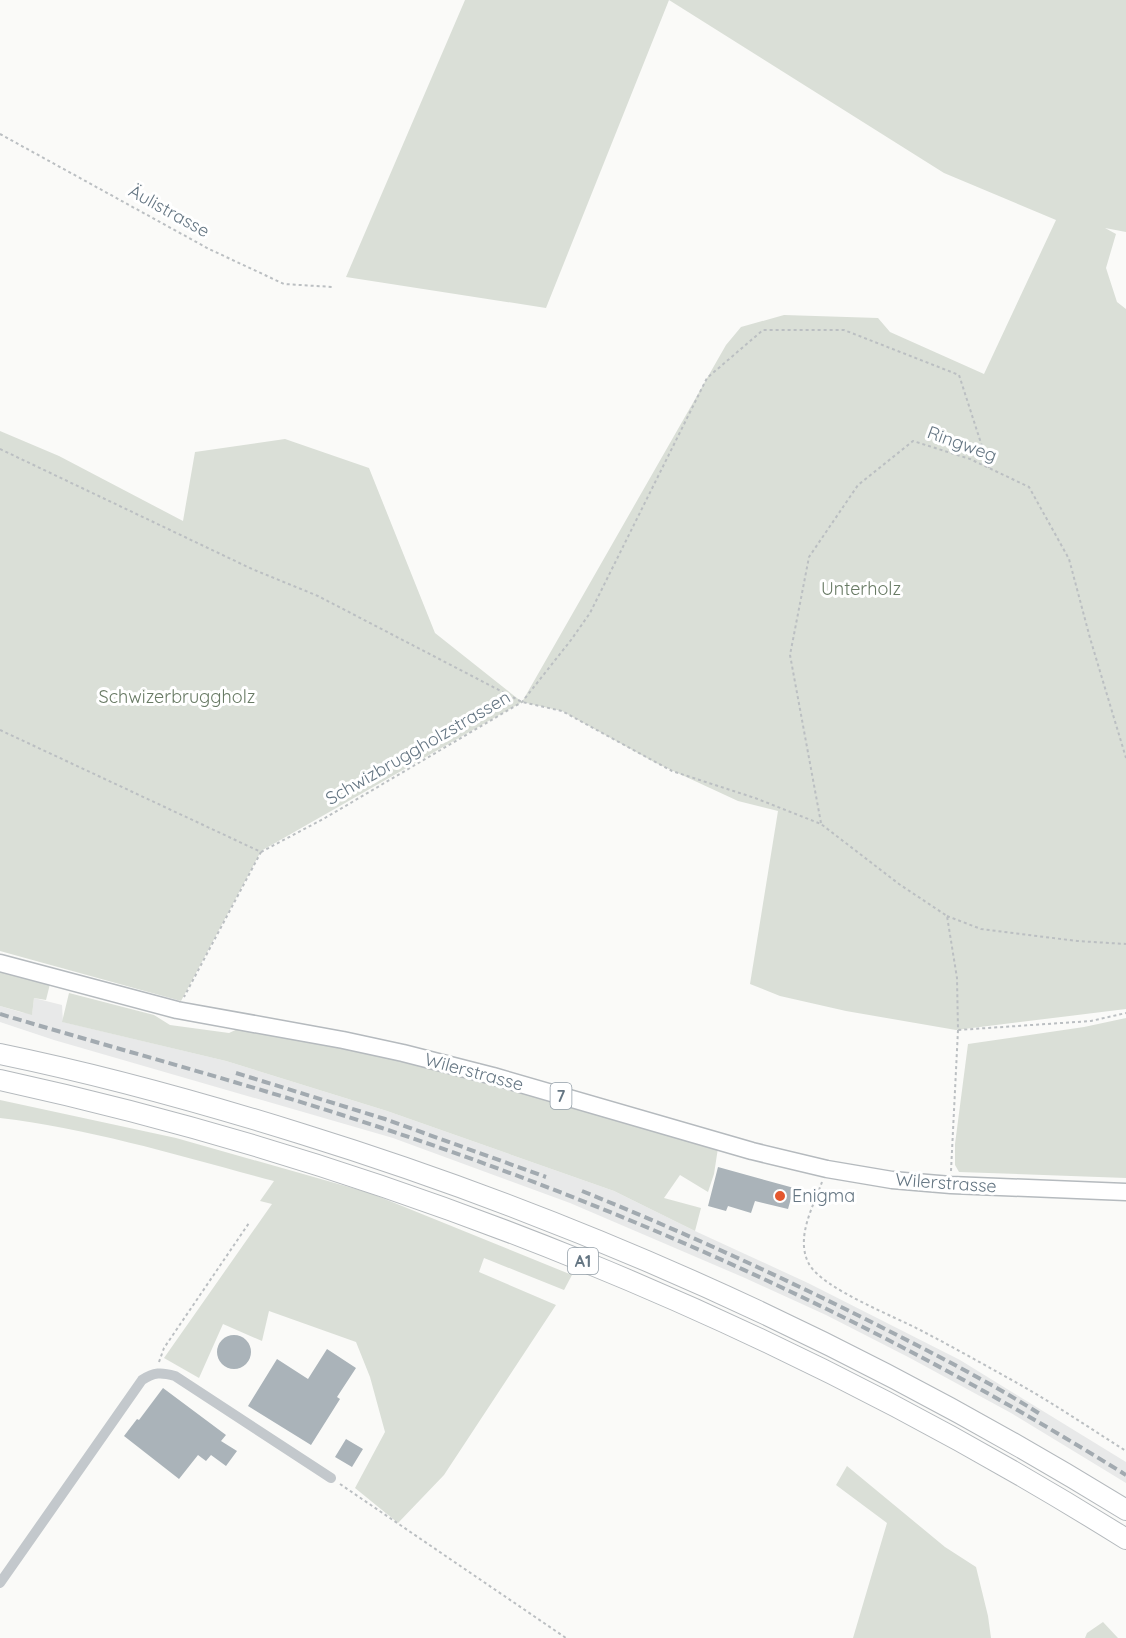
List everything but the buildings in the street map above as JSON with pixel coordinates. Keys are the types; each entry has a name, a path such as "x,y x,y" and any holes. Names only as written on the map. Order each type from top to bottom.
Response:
{"highway":[{"name":"A1","path":"0,1054 153,1091 266,1123 442,1180 587,1235 739,1302 891,1376 974,1420 1126,1510"},
{"name":"A1","path":"0,1080 146,1115 272,1151 432,1203 564,1253 688,1306 839,1378 983,1454 1126,1539"}],"main road":[{"name":"Wilerstrasse","path":"0,963 177,1010 403,1053 493,1076 752,1151 827,1169 892,1180 951,1185 1126,1192"}],"street":[{"path":"0,1583 142,1380 152,1374 162,1373 175,1376 331,1478"}],"path":[{"name":"Äulistrasse","path":"0,134 209,249 284,284 333,287"},
{"path":"0,449 252,569 318,596 522,702 590,613 706,378 764,330 844,330 959,375 989,468"},
{"name":"Ringweg","path":"821,824 790,655 809,557 858,485 913,441 970,459 1029,487 1069,559 1126,758"},
{"name":"Schwizbruggholzstrassen","path":"261,852 325,818 522,702 562,711 672,771 755,798 821,824 899,884 947,916 981,929 1077,941 1126,944"},
{"path":"0,730 261,852 177,1010"},
{"path":"947,916 957,978 958,1030 951,1185"},
{"path":"958,1030 1091,1021 1126,1013"},
{"path":"827,1169 803,1237 807,1259 817,1275 837,1289 921,1330 1012,1380 1126,1451"},
{"path":"157,1373 164,1348 249,1223"},
{"path":"331,1478 566,1638"}],"shaded area":[{"path":"34,998 62,1005 63,1022 226,1061 387,1111 614,1191 808,1283 960,1360 1126,1462 1126,1483 1011,1413 826,1315 570,1203 393,1138 54,1040 0,1022 0,1006 32,1014"}],"green space":[{"path":"465,0 669,0 546,308 346,277"},
{"name":"Unterholz","path":"669,0 1126,0 1126,232 1105,228 1116,234 1106,268 1117,302 1126,309 1126,1009 956,1030 846,1011 780,996 750,984 778,811 738,801 656,763 562,711 522,702 726,345 741,327 784,315 878,318 890,332 984,374 1056,220 944,173"},
{"name":"Schwizerbruggholz","path":"0,431 59,456 183,521 195,452 285,439 369,468 435,633 522,702 261,851 181,1001 0,951"},
{"path":"0,971 50,984 46,1000 34,998 32,1015 0,1006"},
{"path":"69,993 154,1015 170,1025 229,1033 242,1027 407,1062 647,1126 718,1148 714,1174 708,1192 680,1175 664,1198 701,1208 695,1231 614,1191 387,1111 226,1061 62,1022"},
{"path":"1126,1018 1126,1178 959,1172 955,1165 955,1144 968,1044 1084,1027"},
{"path":"0,1100 176,1138 370,1193 572,1275 564,1290 484,1258 479,1272 556,1305 444,1475 398,1523 355,1488 385,1432 370,1377 356,1342 269,1311 262,1341 223,1324 199,1378 164,1358 272,1204 260,1201 274,1181 104,1136 0,1118"},
{"path":"847,1466 945,1547 976,1567 991,1638 853,1638 887,1523 836,1485"},
{"path":"1103,1622 1118,1638 1085,1638 1087,1633"}],"railway":[{"path":"0,1014 239,1083 382,1128 575,1198 670,1237 857,1324 1038,1422 1126,1475"},
{"path":"236,1073 385,1119 546,1177"},
{"path":"582,1191 700,1241 816,1295 949,1362 1040,1414"}],"place":[{"name":"Enigma","path":"780,1196"}]}
